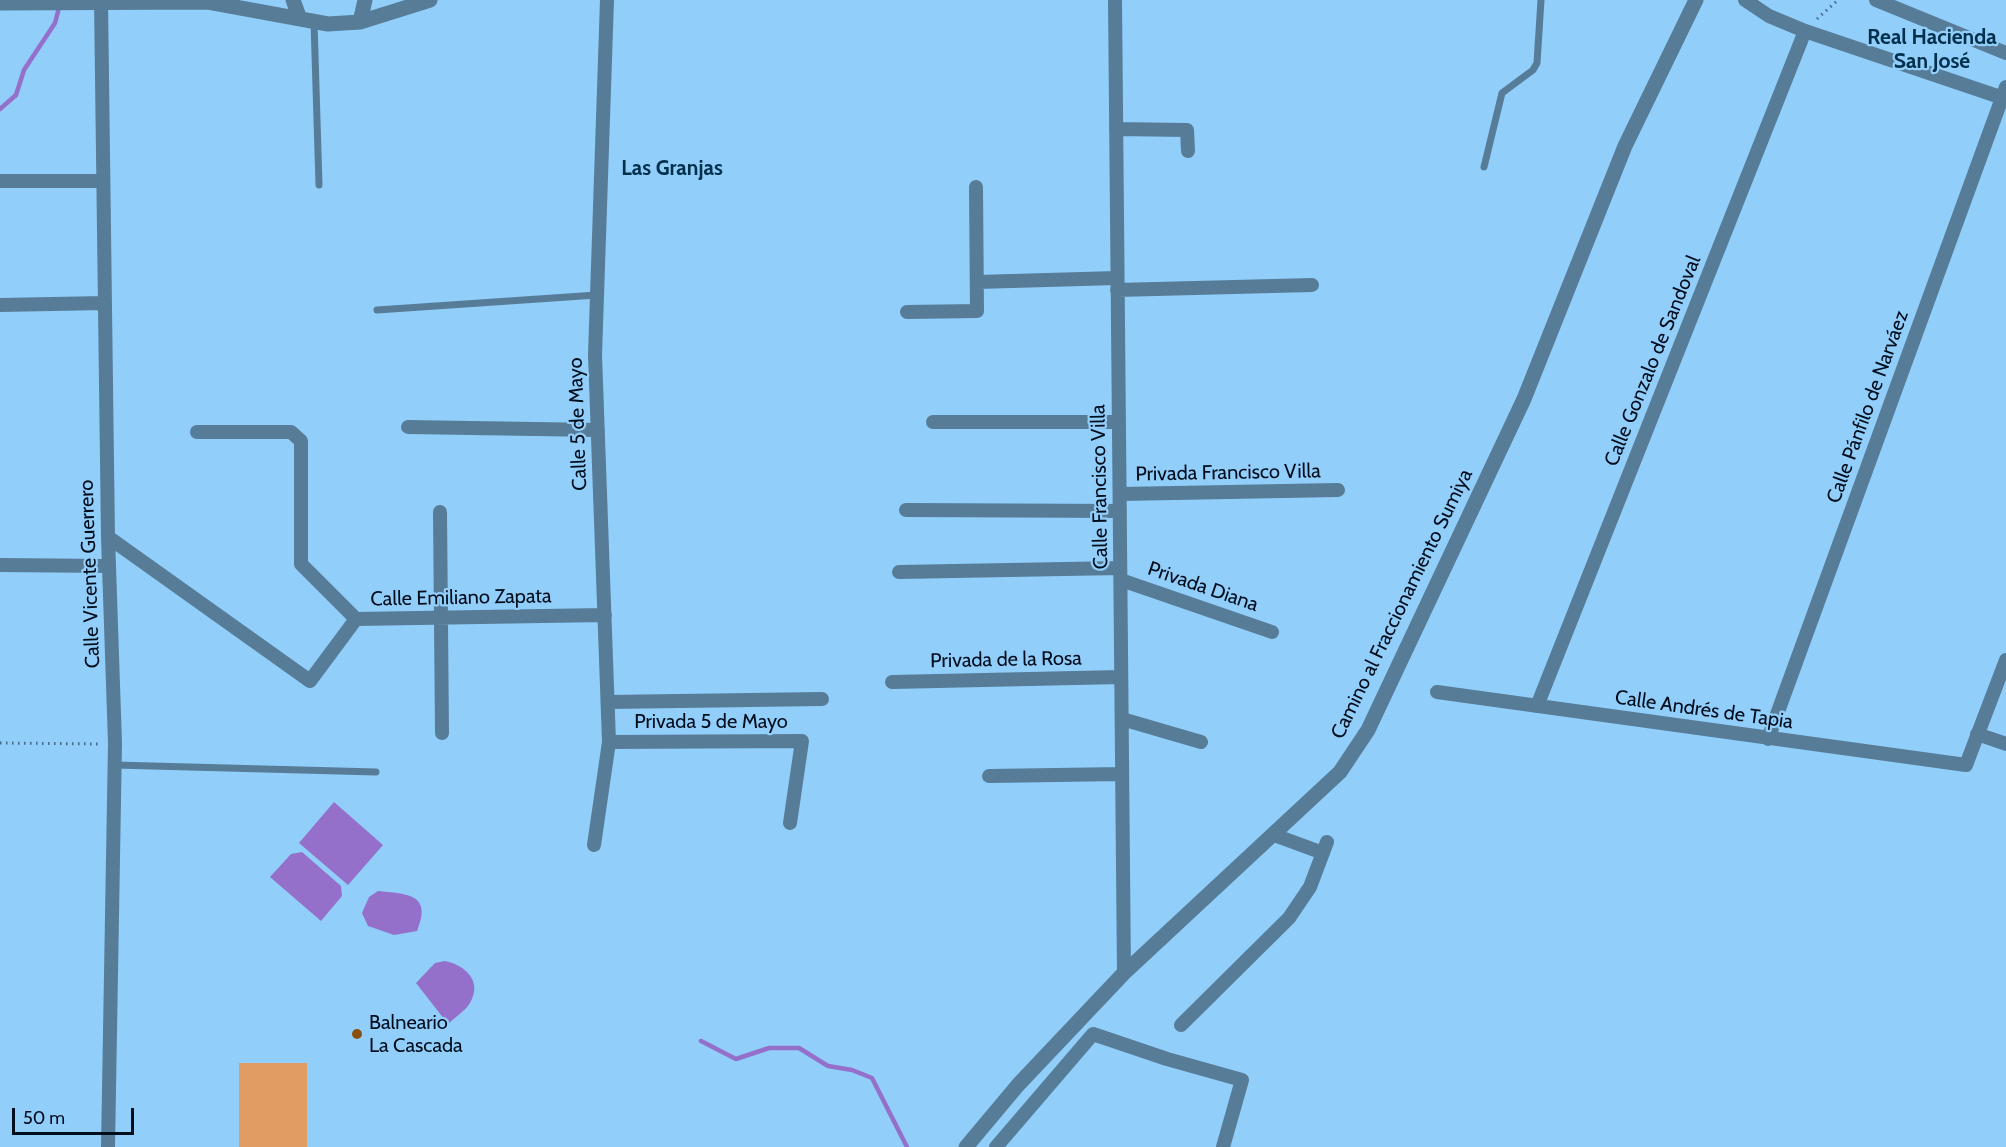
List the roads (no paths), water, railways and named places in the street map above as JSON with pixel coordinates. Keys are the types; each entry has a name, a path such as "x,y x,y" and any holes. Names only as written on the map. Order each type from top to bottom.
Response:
{"street":[{"path":"293,0 307,20"},
{"path":"360,22 365,0"},
{"path":"0,3 212,1 328,24 360,22 430,0"},
{"name":"Calle 5 de Mayo","path":"594,845 609,742 598,430 597,295 607,0"},
{"name":"Calle Francisco Villa","path":"1115,0 1124,973"},
{"name":"Camino al Fraccionamiento Sumiya","path":"966,1147 1018,1085 1124,973 1340,772 1368,730 1524,399 1625,146 1696,0"},
{"path":"1745,0 1769,16 1804,30 2005,95"},
{"path":"1876,0 2006,53"},
{"name":"Calle Vicente Guerrero","path":"101,1 108,566 115,743 108,1147"},
{"name":"Calle Gonzalo de Sandoval","path":"1537,706 1804,30"},
{"name":"Calle Pánfilo de Narváez","path":"1768,739 2005,95"},
{"path":"1116,129 1187,130 1188,151"},
{"path":"0,181 103,181"},
{"path":"907,312 977,311 976,187"},
{"path":"977,282 1312,285"},
{"path":"0,305 105,303"},
{"path":"933,422 1119,422"},
{"path":"408,427 598,430"},
{"path":"197,432 291,432 301,441 301,564 356,619"},
{"name":"Privada Francisco Villa","path":"1120,494 1338,490"},
{"path":"906,510 1120,511"},
{"path":"440,512 442,733"},
{"name":"Calle Emiliano Zapata","path":"108,537 310,681 356,619 604,615"},
{"path":"0,565 108,566"},
{"path":"899,572 1121,574"},
{"name":"Privada Diana","path":"1121,574 1272,632"},
{"path":"2006,660 1977,734 2006,744"},
{"name":"Privada de la Rosa","path":"892,682 1121,677"},
{"name":"Calle Andrés de Tapia","path":"1437,692 1966,765 1977,734"},
{"name":"Privada 5 de Mayo","path":"608,702 822,699"},
{"path":"1122,719 1201,742"},
{"name":"Privada 5 de Mayo","path":"609,742 802,741 790,823"},
{"path":"989,776 1122,774"},
{"path":"1180,1025 1289,918 1310,887 1325,848 1274,835"},
{"path":"996,1147 1093,1034 1167,1059 1242,1080 1222,1147"}],"lane":[{"path":"1484,167 1502,93 1533,70 1537,63 1541,0"},
{"path":"307,20 319,185"},
{"path":"377,310 597,295"},
{"path":"115,765 376,772"}],"waterway":[{"path":"0,109 16,95 24,70 55,23 60,4"},
{"path":"701,1041 736,1059 769,1048 799,1048 828,1066 852,1070 872,1078 907,1147"}],"place":[{"name":"Balneario La Cascada","path":"357,1034"}],"district":[{"name":"Real Hacienda San José","path":"1932,50"},
{"name":"Las Granjas","path":"672,169"}]}
